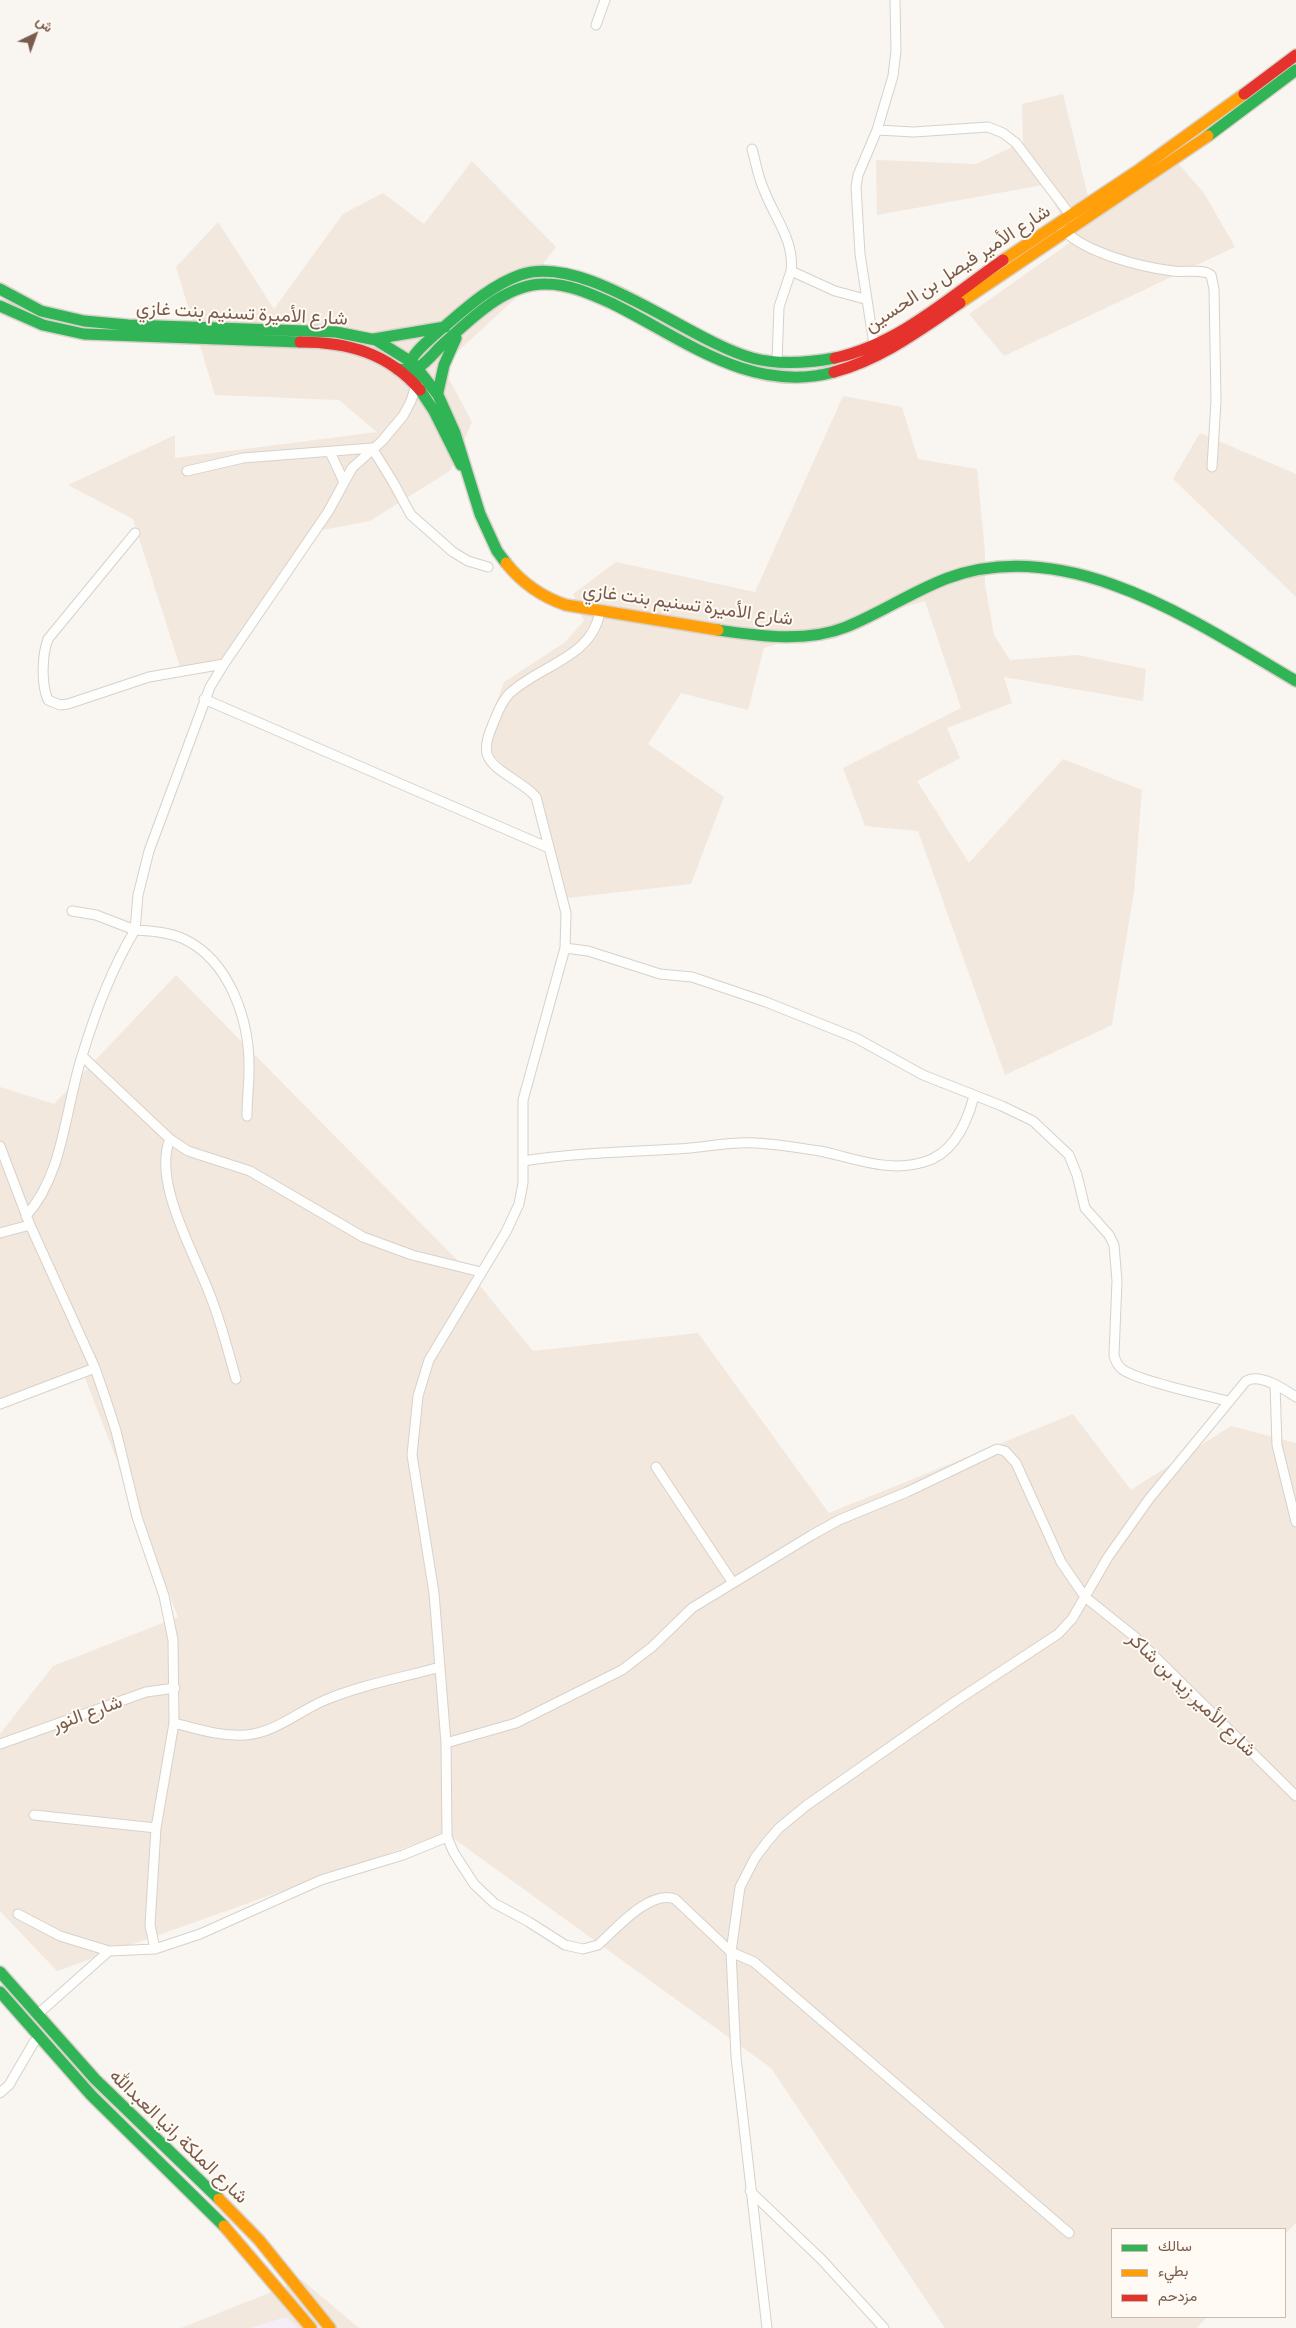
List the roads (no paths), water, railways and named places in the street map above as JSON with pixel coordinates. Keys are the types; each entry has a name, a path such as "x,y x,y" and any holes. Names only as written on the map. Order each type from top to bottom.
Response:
{"main road":[{"name":"شارع الأمير فيصل بن الحسين","path":"1073,219 1296,55"},
{"name":"شارع الأمير فيصل بن الحسين","path":"408,367 445,327 499,284 535,271 560,271 612,290 722,347 753,358 777,362 830,359 852,354 874,345 900,330 1060,227 1174,160 1296,70"},
{"name":"شارع الأمير فيصل بن الحسين","path":"408,367 459,333 489,306 515,290 536,284 556,284 578,288 592,294 719,361 770,374 827,373 874,358 905,341 1060,227"},
{"name":"شارع الأميرة تسنيم بنت غازي","path":"0,289 43,311 86,323 310,330 374,339 438,392 460,439 468,477 486,528 512,573 531,589 557,602 600,611 762,634 809,636 848,626 955,574 990,567 1033,566 1067,573 1148,598 1191,619 1296,681"},
{"name":"شارع الأميرة تسنيم بنت غازي","path":"0,306 34,323 78,335 115,339 176,338 340,346 368,351 408,367 416,385 430,405 468,477"},
{"path":"374,339 445,327"},
{"path":"438,392 444,365 459,333"},
{"name":"شارع الملكة رانيا العبدالله","path":"0,1972 94,2079 177,2156 247,2228 330,2328"},
{"name":"شارع الملكة رانيا العبدالله","path":"0,1992 91,2095 232,2234 311,2328"}],"street":[{"path":"596,25 605,0"},
{"path":"874,345 865,299 856,187 858,175 877,130 895,67 896,0"},
{"path":"877,130 914,132 988,127 996,130 1016,143 1073,219"},
{"path":"752,149 764,190 789,244 792,262 791,271 778,307 777,362"},
{"path":"1060,227 1086,245 1135,263 1173,271 1205,272 1211,276 1214,289 1216,401 1212,467"},
{"path":"791,271 835,290 865,299"},
{"path":"26,1216 41,1198 53,1167 82,1056 120,956 135,930 138,896 148,851 204,699 224,664 328,512 357,462 382,441 403,416 416,385"},
{"path":"187,472 243,458 372,448"},
{"path":"372,448 411,515 453,552 468,561 488,567"},
{"path":"330,452 344,482"},
{"path":"135,532 48,639 44,658 48,700 53,704 68,704 149,678 224,664"},
{"path":"600,611 598,624 582,646 517,688 505,698 487,739 488,754 491,760 525,786 536,797 566,913 565,948 525,1090 522,1114 523,1183 519,1204 506,1232 430,1360 418,1396 416,1410 412,1455 434,1593 446,1743 448,1837 464,1871 483,1894 565,1945 582,1949 598,1945 650,1901 663,1896 675,1899 731,1952 754,1962 1069,2233"},
{"path":"204,699 549,848"},
{"path":"72,911 96,915 135,930 164,932 183,939 200,949 215,962 229,982 241,1016 250,1068 246,1116"},
{"path":"565,948 588,951 660,974 692,977 766,1002 856,1038 923,1075 1002,1106 1033,1121 1062,1147 1072,1161 1085,1208 1109,1235 1115,1250 1117,1301 1114,1355 1120,1368 1143,1378 1228,1401"},
{"path":"82,1056 170,1139 188,1151 250,1171 370,1240 412,1255 481,1272"},
{"path":"523,1161 568,1154 678,1149 743,1142 819,1151 879,1165 904,1167 926,1162 944,1151 955,1140 965,1126 974,1096"},
{"path":"170,1139 165,1159 176,1212 211,1296 236,1379"},
{"path":"0,1146 26,1216 95,1368 116,1431 137,1517 164,1596 173,1640 174,1723 156,1828 150,1925 155,1949"},
{"path":"0,1233 30,1225"},
{"path":"0,1404 95,1368"},
{"path":"767,2328 736,2057 731,1952 740,1887 755,1858 779,1828 807,1804 956,1701 1058,1634 1072,1620 1108,1557 1148,1499 1228,1401 1250,1378 1275,1385 1296,1397"},
{"path":"1275,1385 1277,1445 1296,1522"},
{"name":"شارع الأمير زيد بن شاكر","path":"733,1583 839,1520 906,1492 975,1457 997,1449 1005,1451 1016,1463 1061,1562 1085,1598 1135,1637 1296,1796"},
{"path":"446,1743 516,1723 622,1670 648,1651 692,1608 733,1583 656,1467"},
{"path":"174,1723 219,1734 246,1735 260,1732 322,1701 371,1684 440,1667"},
{"name":"شارع النور","path":"0,1744 146,1692 175,1688"},
{"path":"34,1815 156,1828"},
{"path":"18,1914 60,1936 109,1951 155,1949 200,1934 322,1880 403,1855 448,1837"},
{"path":"38,2014 109,1951"},
{"path":"0,2093 9,2084 34,2042"},
{"path":"750,2191 822,2260 884,2328"}]}
